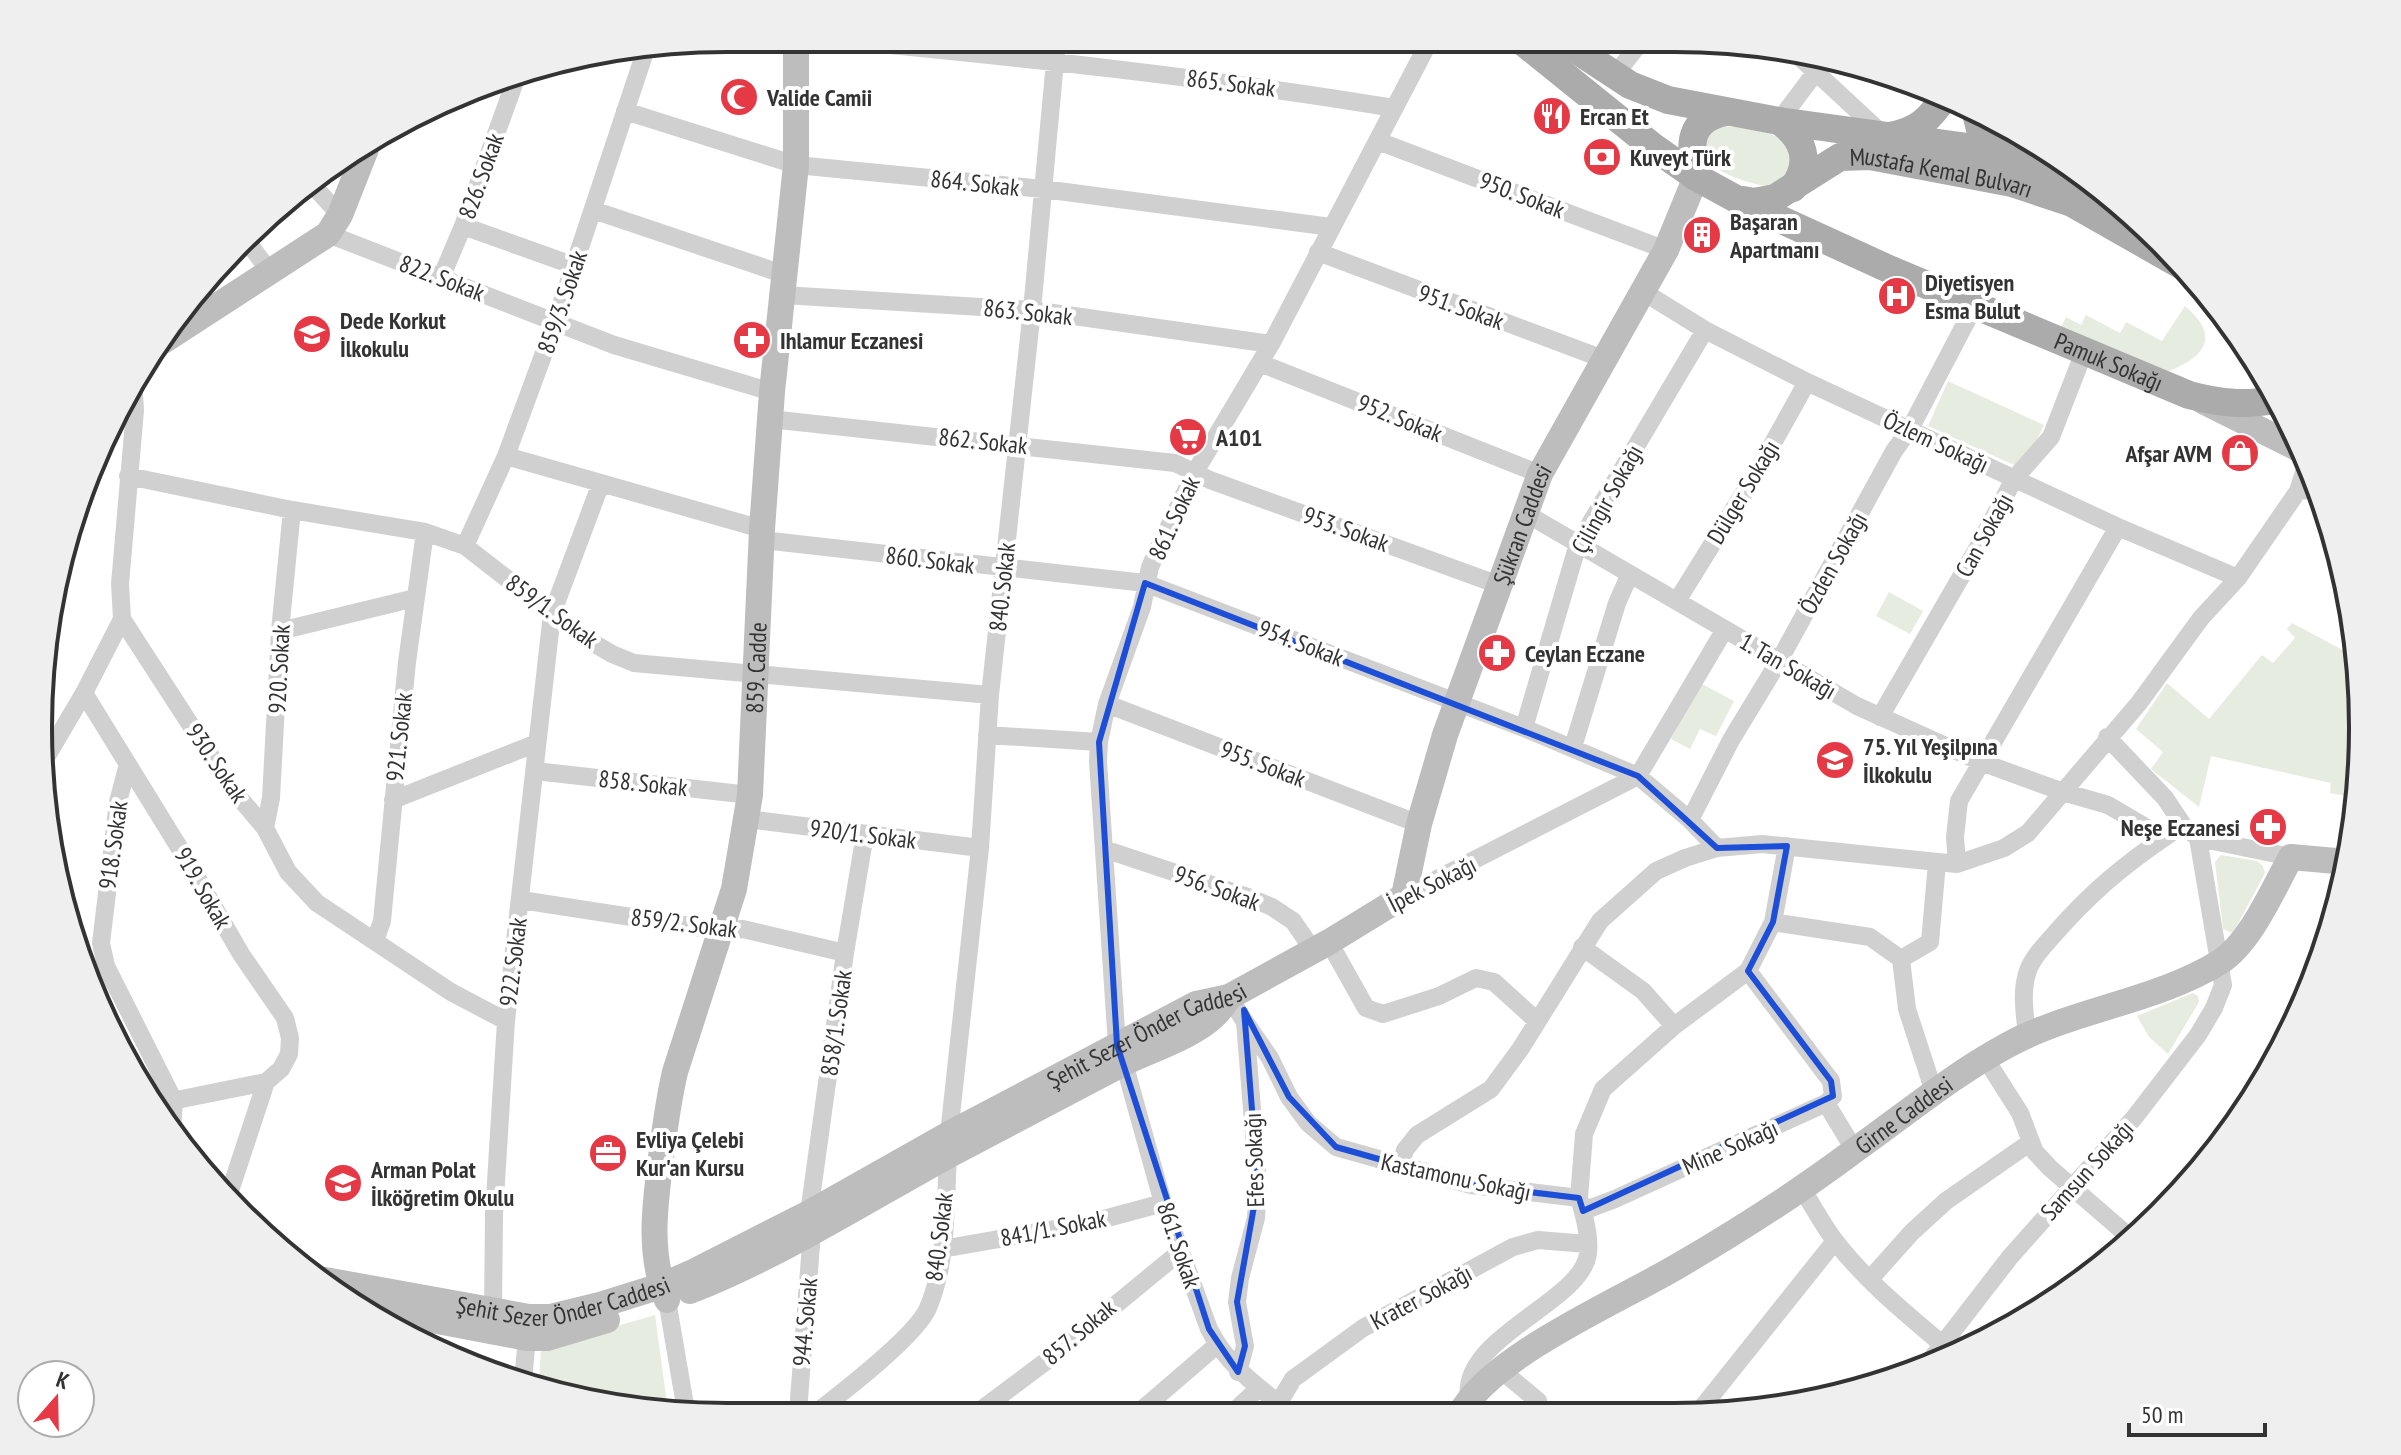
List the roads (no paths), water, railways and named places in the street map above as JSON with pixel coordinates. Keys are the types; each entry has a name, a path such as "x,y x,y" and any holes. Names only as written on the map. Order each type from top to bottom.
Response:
{"main road":[{"name":"Pamuk Sokağı","path":"1535,52 1616,120 1696,177 1738,200 2189,395"},
{"name":"Mustafa Kemal Bulvarı","path":"1579,52 1614,76 1651,94 1725,112 1881,137 1975,148 2065,177"},
{"path":"1616,120 1629,121 1643,115 1651,103 1651,94"},
{"path":"1881,137 1911,132 1936,105"},
{"path":"1943,108 1941,119 1947,161 1958,171"},
{"path":"1696,177 1692,156 1695,131 1702,121 1725,112"},
{"path":"1779,121 1792,130 1802,146 1804,164 1792,188"},
{"path":"1979,126 1981,133 2004,158"},
{"name":"Mustafa Kemal Bulvarı","path":"1738,200 1754,202 1775,198 1840,157 1870,156 2012,183 2072,203 2146,245"},
{"path":"2189,395 2227,404 2265,402"}],"street":[{"name":"859. Cadde","path":"664,1293 653,1226 668,1103 675,1072 722,931 739,865 748,807 772,392 796,165 796,52"},
{"name":"865. Sokak","path":"969,52 1056,60 1285,90 1394,108"},
{"name":"840. Sokak","path":"829,1403 919,1323 928,1308 942,1249 948,1145 980,848 990,695 1056,52"},
{"name":"861. Sokak","path":"1271,1403 1259,1388 1238,1372 1217,1345 1163,1203 1120,1054 1099,742 1107,704 1142,607 1150,567 1195,472 1271,344 1424,52"},
{"path":"1614,76 1633,52"},
{"name":"859/3. Sokak","path":"465,546 506,456 555,323 643,58"},
{"path":"1779,121 1817,68"},
{"path":"1820,69 1881,137"},
{"name":"826. Sokak","path":"441,278 513,87"},
{"name":"864. Sokak","path":"625,111 796,165 1043,189 1331,227"},
{"name":"950. Sokak","path":"1378,141 1666,250"},
{"path":"187,324 270,272 334,225 361,160"},
{"name":"Şükran Caddesi","path":"1404,896 1419,824 1457,702 1540,474 1666,250 1696,177"},
{"name":"822. Sokak","path":"315,193 334,225 441,278 555,323"},
{"name":"863. Sokak","path":"593,210 785,285 1032,310 1271,344"},
{"path":"463,226 575,266"},
{"path":"252,248 270,272"},
{"name":"951. Sokak","path":"1318,252 1606,360"},
{"name":"Özlem Sokağı","path":"1642,291 1705,330 1807,382 2118,527 2238,578"},
{"name":"Özden Sokağı","path":"1690,820 1731,740 1779,661 1894,451 1910,429 1975,305"},
{"path":"555,323 671,364 772,392"},
{"name":"Çilingir Sokağı","path":"1524,728 1578,544 1705,330"},
{"name":"Can Sokağı","path":"1880,717 2014,479 2051,437 2084,352"},
{"name":"952. Sokak","path":"1260,363 1540,474"},
{"name":"Dülger Sokağı","path":"1677,601 1758,470 1807,382"},
{"name":"Pamuk Sokağı","path":"2189,395 2285,442"},
{"path":"52,747 122,619 120,584 135,404"},
{"name":"862. Sokak","path":"770,419 1175,463 1195,472"},
{"name":"860. Sokak","path":"506,456 762,535 1005,568 1145,583"},
{"name":"953. Sokak","path":"1195,472 1499,585"},
{"name":"859/1. Sokak","path":"128,476 292,510 425,532 465,546 578,634 634,663 990,695"},
{"path":"1400,1165 1405,1150 1417,1135 1491,1089 1600,921 1656,871 1717,848 1762,844 1957,864 2004,848 2028,833 2139,703 2201,618 2238,578 2298,491 2302,479"},
{"name":"922. Sokak","path":"492,1322 494,1214 506,1021 552,614 601,483"},
{"path":"2298,491 2306,490"},
{"name":"920. Sokak","path":"265,828 271,798 280,631 292,510"},
{"name":"1. Tan Sokağı","path":"1525,513 1880,717 1981,762 2108,805 2164,838"},
{"path":"1957,864 1955,837 1959,801 2118,527"},
{"name":"921. Sokak","path":"375,941 382,921 415,598 425,532"},
{"path":"1573,747 1617,603 1630,574"},
{"name":"954. Sokak","path":"1145,583 1573,747 1638,776 1690,820 1717,848"},
{"path":"280,631 415,598"},
{"name":"930. Sokak","path":"122,619 232,789 265,828 288,872 317,903 451,992 506,1021"},
{"path":"1638,776 1725,629"},
{"name":"919. Sokak","path":"84,693 241,954 285,1018 290,1038 289,1054 281,1069 266,1082 232,1186"},
{"name":"955. Sokak","path":"1107,704 1419,824"},
{"path":"987,735 1099,742"},
{"path":"2107,737 2165,798 2183,825 2198,838 2291,857 2336,861"},
{"path":"393,800 537,743"},
{"name":"918. Sokak","path":"128,764 118,802 101,943 106,966 174,1101"},
{"name":"858. Sokak","path":"535,771 748,807"},
{"name":"İpek Sokağı","path":"1229,997 1404,896 1499,850 1638,776"},
{"name":"920/1. Sokak","path":"748,807 865,834 980,848"},
{"path":"2027,1035 2023,998 2027,971 2039,952 2083,901 2131,860 2183,825"},
{"name":"858/1. Sokak","path":"811,1222 845,953 865,834"},
{"name":"Samsun Sokağı","path":"1938,1349 2010,1257 2134,1118 2198,1035 2214,1008 2223,985 2221,961 2198,838"},
{"path":"1464,1403 1472,1372 1494,1345 1571,1283 1588,1255 1581,1205 1584,1134 1603,1089 1674,1026 1748,971 1773,922 1787,846"},
{"name":"956. Sokak","path":"1104,849 1272,907 1321,946 1366,1008 1383,1014 1439,996 1476,978 1494,982 1537,1021"},
{"name":"Girne Caddesi","path":"1467,1403 1501,1370 1583,1317 1677,1266 1802,1189 1985,1058 2027,1035 2178,982 2221,961 2239,946 2291,857"},
{"path":"1901,959 1930,942 1937,863"},
{"name":"859/2. Sokak","path":"521,900 722,931 743,929 845,953"},
{"path":"1773,922 1870,937 1901,959 1907,1009 1934,1092"},
{"path":"1582,947 1643,991 1674,1026"},
{"path":"1748,971 1831,1081 1833,1096 1826,1103 1855,1151"},
{"name":"Şehit Sezer Önder Caddesi","path":"349,1287 492,1322 527,1338 547,1338 664,1293 811,1222 1120,1054 1196,1004 1229,997"},
{"name":"Efes Sokağı","path":"1229,997 1245,1022 1258,1184 1256,1218 1237,1302 1245,1346 1238,1372"},
{"name":"Kastamonu Sokağı","path":"1245,1022 1270,1058 1289,1097 1308,1123 1336,1147 1471,1185 1581,1205"},
{"path":"1985,1058 2020,1113 2042,1160 2123,1231"},
{"path":"166,1103 266,1082"},
{"path":"173,1113 174,1101"},
{"name":"Mine Sokağı","path":"1581,1205 1615,1199 1826,1103"},
{"path":"1870,1279 1912,1232 1946,1201 2031,1142"},
{"path":"1802,1189 1835,1241 1892,1302 1942,1344"},
{"name":"841/1. Sokak","path":"942,1249 1089,1223 1163,1203"},
{"name":"944. Sokak","path":"799,1403 811,1222"},
{"name":"Krater Sokağı","path":"1278,1403 1293,1379 1363,1328 1513,1247 1538,1240 1587,1244"},
{"path":"1706,1402 1835,1241"},
{"name":"857. Sokak","path":"990,1403 1057,1353 1181,1251"},
{"path":"664,1293 684,1402"},
{"name":"Şehit Sezer Önder Caddesi","path":"384,1309 492,1322 551,1317 664,1293"},
{"path":"524,1371 527,1338"},
{"path":"1150,1403 1217,1345"},
{"path":"1501,1370 1537,1403"},
{"path":"1243,1403 1259,1388"}],"place":[{"name":"Valide Camii","path":"739,97"},
{"name":"Ercan Et","path":"1552,116"},
{"name":"Kuveyt Türk","path":"1602,157"},
{"name":"Başaran Apartmanı","path":"1702,235"},
{"name":"Diyetisyen Esma Bulut","path":"1897,296"},
{"name":"Dede Korkut İlkokulu","path":"312,334"},
{"name":"Ihlamur Eczanesi","path":"752,340"},
{"name":"A101","path":"1188,437"},
{"name":"Afşar AVM","path":"2240,453"},
{"name":"Ceylan Eczane","path":"1497,653"},
{"name":"75. Yıl Yeşilpına İlkokulu","path":"1835,760"},
{"name":"Neşe Eczanesi","path":"2268,827"},
{"name":"Evliya Çelebi Kur'an Kursu","path":"608,1153"},
{"name":"Arman Polat İlköğretim Okulu","path":"343,1183"}]}
